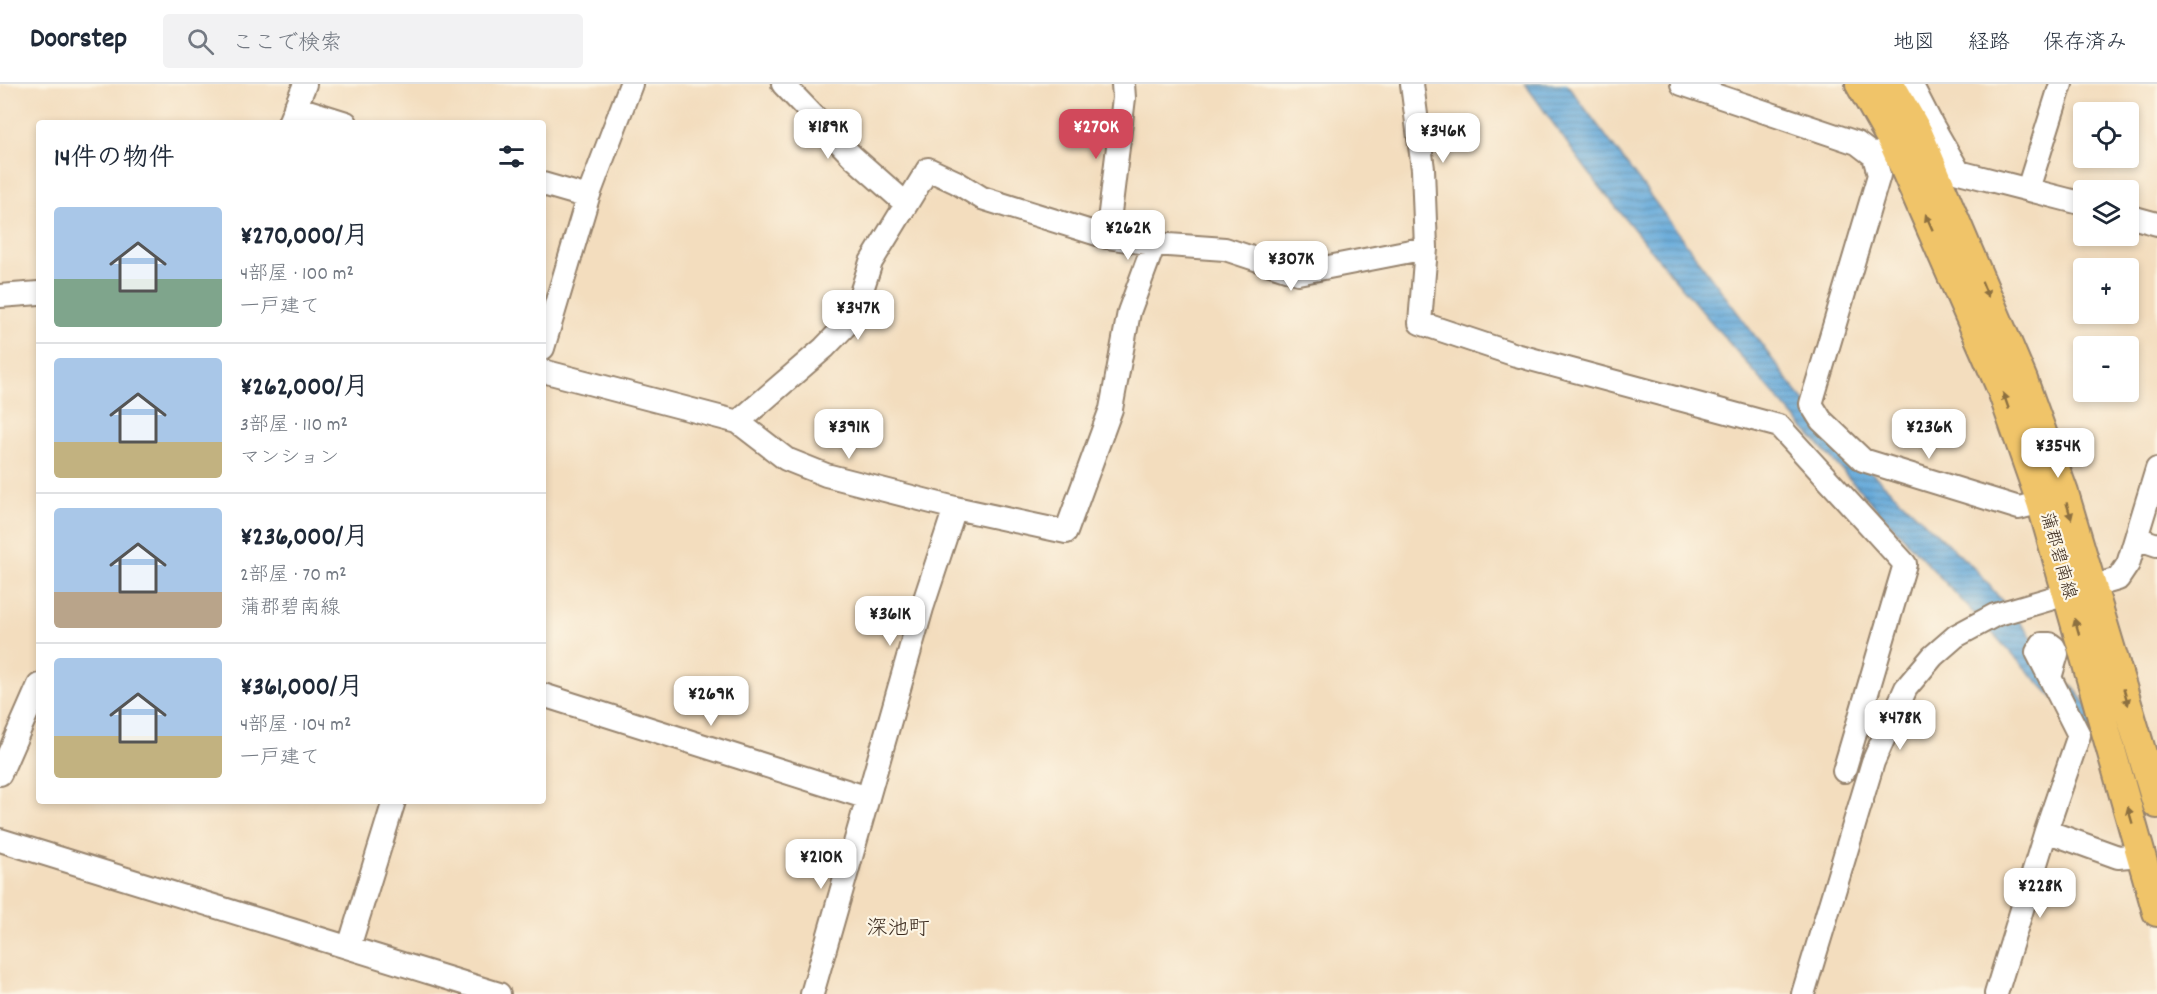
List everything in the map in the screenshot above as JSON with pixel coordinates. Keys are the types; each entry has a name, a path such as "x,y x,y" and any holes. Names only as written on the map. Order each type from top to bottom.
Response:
{"main road":[{"name":"蒲郡碧南線","path":"1860,84 1904,140 2023,380 2064,493 2080,590 2141,855 2157,912"},
{"name":"蒲郡碧南線","path":"1890,84 1904,140 2001,388 2041,502 2080,590 2157,804"}],"street":[{"path":"305,84 292,115 326,120"},
{"path":"546,338 588,196 631,84"},
{"path":"783,84 853,157 906,203"},
{"path":"1107,237 1124,98 1123,84"},
{"path":"1412,84 1424,169 1426,248 1420,323 1516,355 1779,426 1905,564 1844,771"},
{"path":"1682,84 1857,143 1904,140 1959,172 2073,201"},
{"path":"1911,84 1904,140 1880,175 1811,404 1821,420 1863,460 2019,508 2041,502"},
{"path":"2028,189 2061,84"},
{"path":"738,422 824,348 853,318 871,262 928,169 957,182 982,198 1107,237 1154,244 1225,249 1298,273 1426,248"},
{"path":"546,185 588,196"},
{"path":"2139,219 2157,224"},
{"path":"546,372 738,422 786,459 826,475 955,508 1066,532 1111,409 1129,312 1154,244"},
{"path":"0,296 36,293"},
{"path":"1803,994 1873,762 1906,688 1933,656 1956,636 1995,615 2118,579 2146,542 2157,469"},
{"path":"812,994 922,608 955,508"},
{"path":"1996,994 2046,831 2079,735 2050,678"},
{"path":"0,774 36,692"},
{"path":"546,696 868,798"},
{"path":"349,947 393,804"},
{"path":"2046,831 2118,857 2141,855"},
{"path":"0,840 499,994"}],"water":[{"path":"1525,84 1567,84 1796,391 1845,448 1979,573 2091,709 2157,777 2157,808 1870,501 1730,344 1596,182"}],"district":[{"name":"深池町","path":"898,930"}]}
